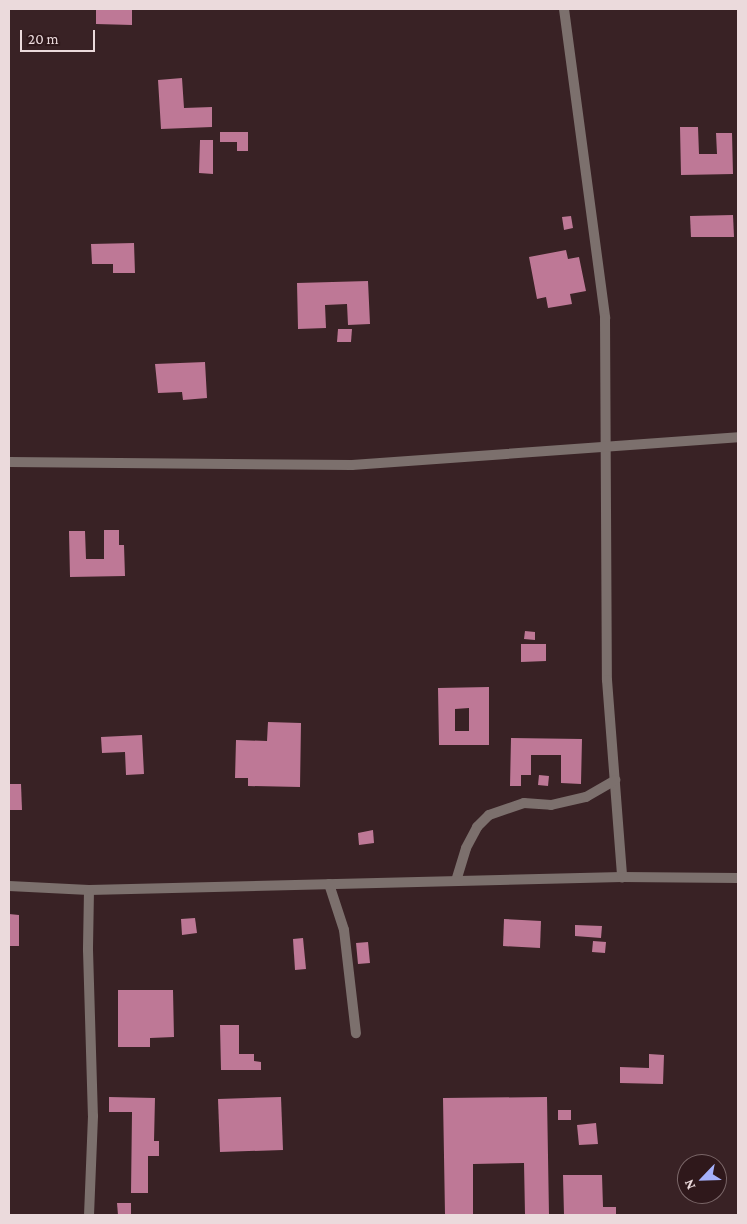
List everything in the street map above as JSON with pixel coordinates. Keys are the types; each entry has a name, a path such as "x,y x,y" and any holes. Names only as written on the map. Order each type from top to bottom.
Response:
{"street":[{"path":"564,9 605,318 604,446 607,680 622,877"},
{"path":"9,462 352,464 738,437"},
{"path":"456,881 466,848 477,827 489,815 524,804 551,805 586,797 615,780"},
{"path":"9,886 89,890 622,877 738,878"},
{"path":"329,884 344,930 356,1033"},
{"path":"89,890 88,950 93,1116 90,1215"}],"building":[{"path":"96,9 132,9 132,25 96,24"},
{"path":"182,78 184,108 212,107 212,127 161,129 158,80"},
{"path":"680,127 698,127 699,154 717,154 716,133 732,133 733,174 681,175"},
{"path":"220,132 248,132 248,151 237,151 237,142 220,142"},
{"path":"200,140 213,140 213,174 199,173"},
{"path":"733,215 734,237 691,237 690,216"},
{"path":"571,216 573,228 564,230 562,217"},
{"path":"134,243 135,273 113,273 113,264 92,264 91,244"},
{"path":"566,250 568,259 579,257 586,291 570,294 572,304 548,308 546,297 537,299 529,257"},
{"path":"368,281 370,324 348,325 347,304 325,305 326,328 298,329 297,283"},
{"path":"338,329 352,329 351,342 337,342"},
{"path":"205,362 207,398 183,400 182,392 158,393 155,364"},
{"path":"104,530 119,530 119,545 124,545 125,576 70,577 69,531 85,531 86,559 104,559"},
{"path":"525,631 535,632 535,640 524,639"},
{"path":"521,644 546,644 546,661 521,662"},
{"path":"489,687 489,745 439,745 438,688","holes":["469,708 469,731 455,731 455,709"]},
{"path":"268,722 301,723 300,787 248,786 248,778 235,778 236,740 267,741"},
{"path":"142,735 144,774 126,775 125,752 102,753 101,737"},
{"path":"511,738 582,739 581,784 561,783 561,755 531,755 531,775 521,775 521,786 510,786"},
{"path":"539,775 549,776 548,786 538,785"},
{"path":"9,784 21,784 22,810 9,810"},
{"path":"373,830 374,843 359,845 358,833"},
{"path":"9,914 19,915 19,946 9,946"},
{"path":"195,918 197,933 182,935 181,919"},
{"path":"504,919 541,921 540,948 503,946"},
{"path":"575,925 602,926 601,938 575,936"},
{"path":"303,938 306,969 295,970 293,939"},
{"path":"593,941 606,942 605,953 592,952"},
{"path":"368,942 370,963 358,964 356,943"},
{"path":"118,990 173,990 174,1037 150,1038 150,1047 118,1047"},
{"path":"220,1025 239,1025 239,1054 254,1054 254,1061 261,1062 261,1070 221,1070"},
{"path":"649,1054 664,1055 663,1084 620,1083 620,1067 649,1068"},
{"path":"109,1097 155,1098 154,1141 159,1141 159,1156 148,1156 148,1193 131,1193 132,1112 109,1112"},
{"path":"281,1097 283,1150 220,1152 218,1099"},
{"path":"547,1097 549,1215 525,1215 524,1163 473,1164 473,1215 445,1215 443,1098"},
{"path":"558,1110 571,1110 571,1120 558,1120"},
{"path":"596,1123 598,1144 579,1145 577,1125"},
{"path":"563,1175 602,1175 603,1207 616,1207 616,1215 564,1215"},
{"path":"117,1203 131,1203 131,1215 118,1215"}]}
